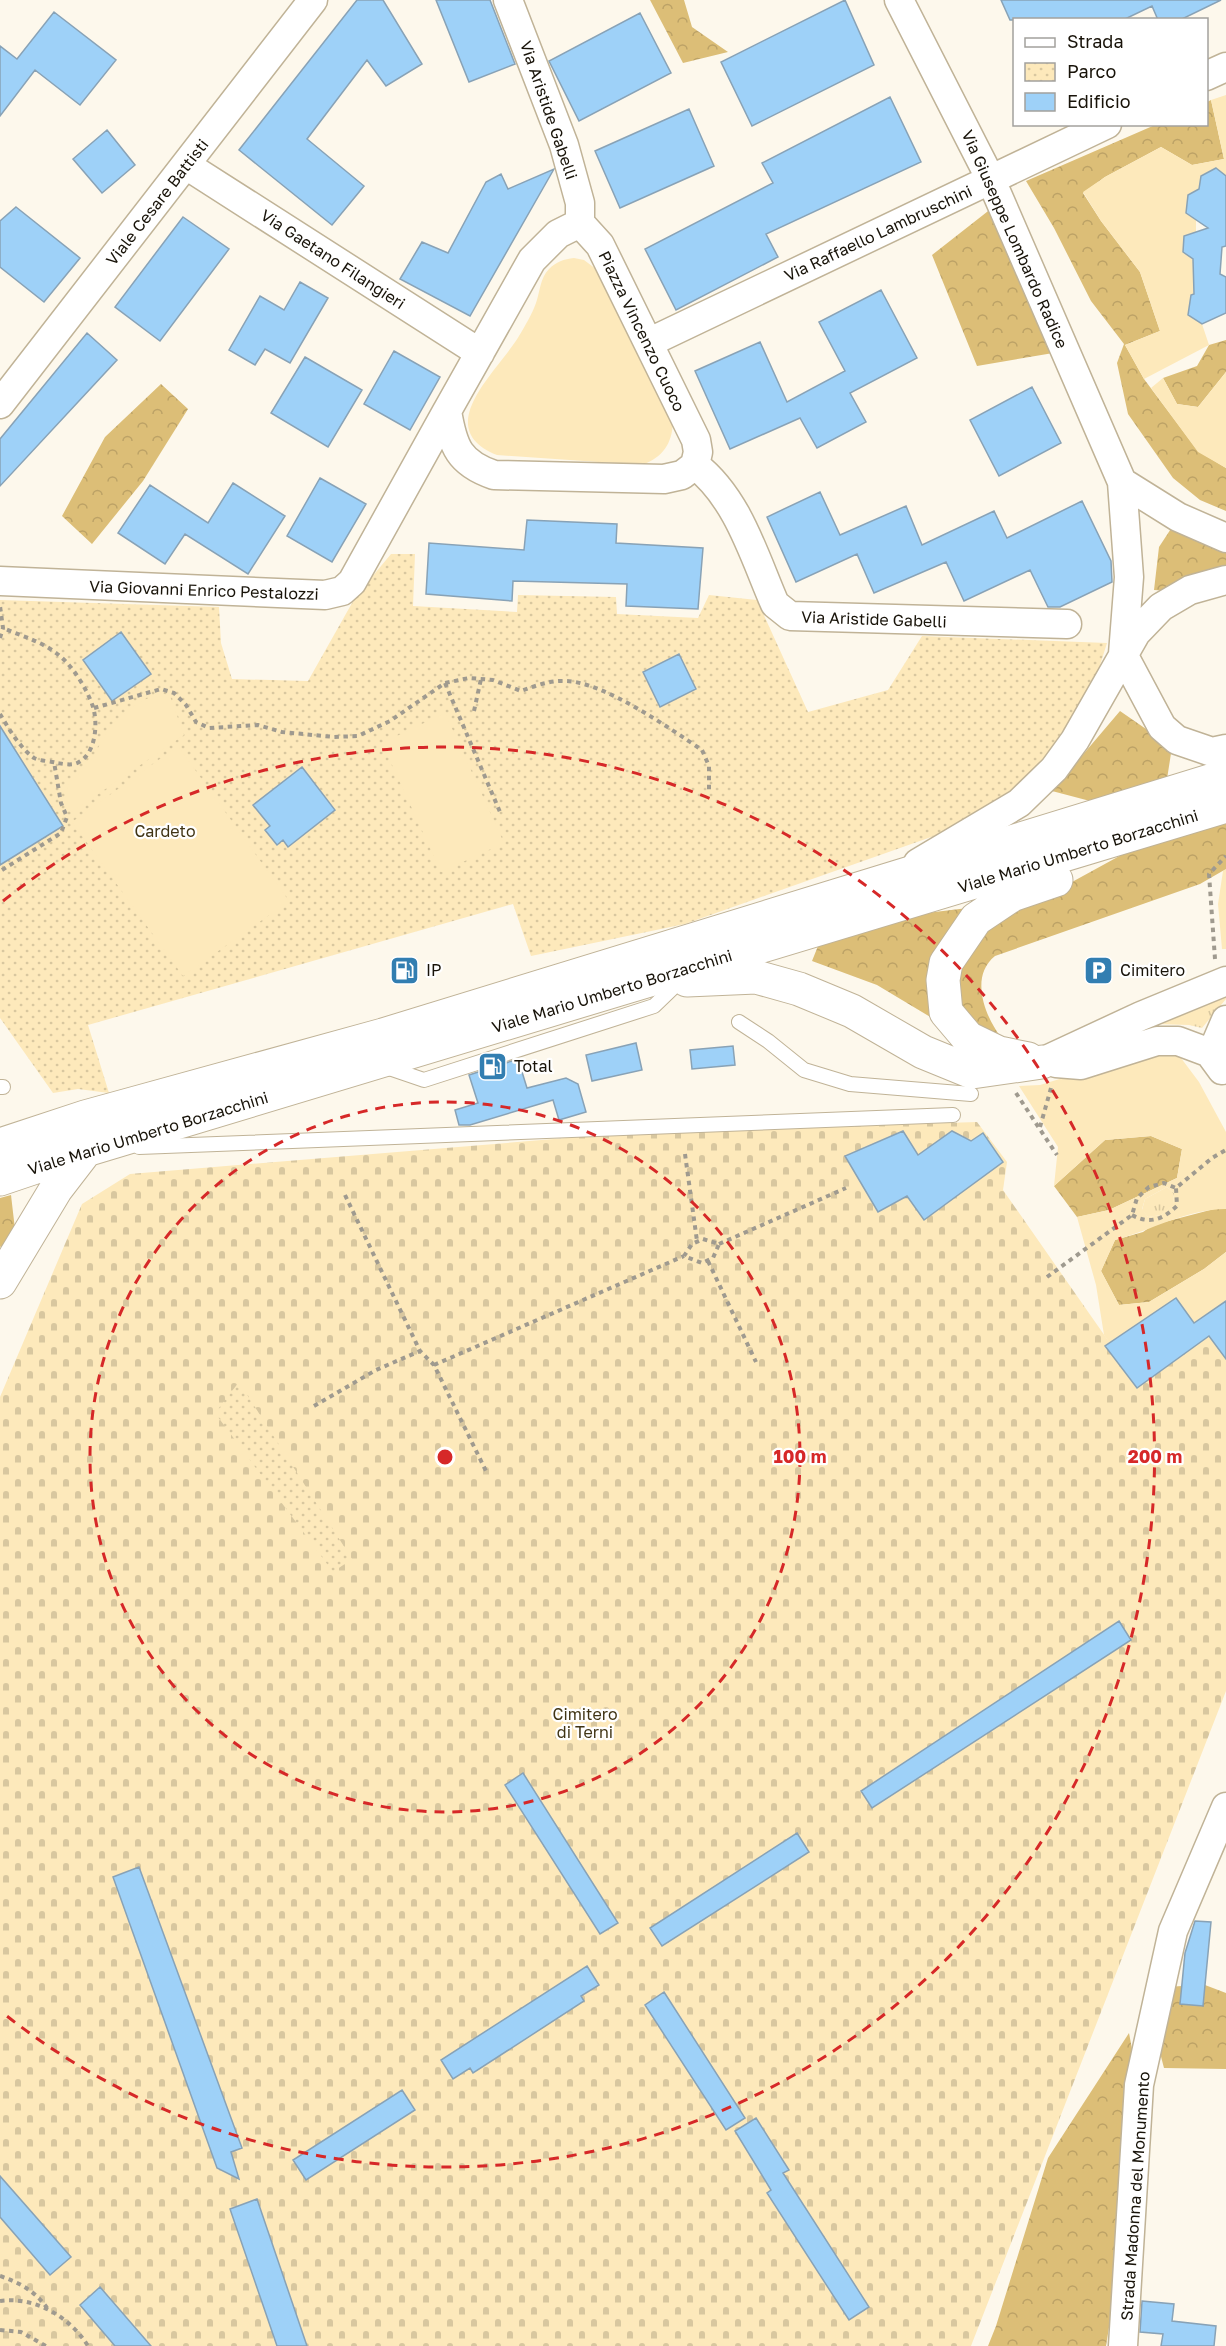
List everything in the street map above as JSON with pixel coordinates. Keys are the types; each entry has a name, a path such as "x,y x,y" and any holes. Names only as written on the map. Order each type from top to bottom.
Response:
{"main road":[{"name":"Viale Mario Umberto Borzacchini","path":"0,1145 85,1117 383,1035 1226,776"},
{"name":"Viale Mario Umberto Borzacchini","path":"0,1179 86,1150 376,1063 571,1018 640,982 1226,806"},
{"path":"1042,1062 999,1053 968,1038 946,1012 943,980 946,963 976,919 1012,895 1090,868 1121,839"},
{"path":"640,982 756,977 799,989 852,1011 923,1052 972,1072 1042,1062"},
{"path":"0,1281 56,1189 86,1150"}],"street":[{"name":"Viale Cesare Battisti","path":"0,404 313,0"},
{"name":"Via Aristide Gabelli","path":"508,0 564,145 580,203 580,223"},
{"name":"Via Giuseppe Lombardo Radice","path":"899,0 991,180 1122,482 1129,577 1123,654"},
{"path":"1208,75 1226,67"},
{"name":"Via Raffaello Lambruschini","path":"650,342 1103,126"},
{"name":"Via Gaetano Filangieri","path":"186,165 480,352"},
{"name":"Piazza Vincenzo Cuoco","path":"580,223 600,245 650,342 696,440 698,452 695,465"},
{"path":"474,468 461,456 451,434 447,411 532,260 558,234 580,223"},
{"name":"Via Giovanni Enrico Pestalozzi","path":"0,581 325,595 342,591 352,582 447,411"},
{"name":"Via Aristide Gabelli","path":"695,465 711,477 729,500 775,604 790,616 1067,624"},
{"path":"411,473 429,466 474,468 494,475 664,478 682,475 695,465"},
{"path":"1122,482 1178,517 1226,538"},
{"name":"Via Giuseppe Lombardo Radice","path":"895,876 1019,803 1054,769 1075,740 1136,633 1161,607 1190,590 1226,580"},
{"path":"1123,654 1162,727 1178,740 1212,752 1226,749"},
{"path":"1042,1062 1221,982"},
{"path":"1042,1062 1080,1065 1157,1041 1178,1041 1221,1064 1226,1020"},
{"name":"Strada Madonna del Monumento","path":"1123,2346 1139,2085 1173,1931 1226,1807"}],"lane":[{"path":"571,1018 654,1006 681,980"},
{"path":"739,1022 768,1041 804,1070 850,1084 971,1094"},
{"path":"86,1150 252,1141 953,1115"}],"path":[{"path":"0,638 3,628 39,641 63,658 85,688 94,708 96,732 88,754 79,763 67,765 35,759 14,736 0,714"},
{"path":"94,708 161,689 174,693 186,705 196,722 209,728 258,724 282,732 358,736 390,721 445,683 469,678 493,680 521,691 542,683 567,681 603,690 702,750 709,766 709,792"},
{"path":"474,711 481,679"},
{"path":"445,683 500,812"},
{"path":"2,870 61,833 68,817 61,803 54,762"},
{"path":"1221,982 1209,874 1226,856"},
{"path":"1040,1128 1048,1093 1059,1077 1080,1065"},
{"path":"1011,1084 1057,1155"},
{"path":"1176,1188 1212,1158 1226,1150"},
{"path":"685,1154 697,1241"},
{"path":"1047,1277 1132,1215 1137,1197 1149,1187 1164,1183 1176,1188"},
{"path":"684,1256 695,1262 708,1262 713,1258 719,1244 846,1188"},
{"path":"1132,1215 1142,1220 1163,1219 1178,1206 1176,1188"},
{"path":"345,1195 420,1351 434,1365 486,1471"},
{"path":"434,1365 684,1256 697,1241 710,1240 719,1244"},
{"path":"708,1262 756,1362"},
{"path":"314,1406 376,1370 420,1351"},
{"path":"0,2276 26,2286 39,2297 47,2308"},
{"path":"0,2301 26,2302 47,2308 59,2315 87,2344 81,2346"},
{"path":"0,2330 21,2332 46,2346"}],"green space":[{"path":"650,0 684,0 692,27 728,52 683,63"},
{"path":"1226,95 1226,176 1216,168 1201,176 1199,189 1188,195 1186,213 1196,220 1196,232 1184,236 1183,252 1193,259 1193,274 1203,282 1201,292 1191,295 1188,315 1202,324 1209,345 1144,379 1125,345 1160,331 1140,272 1101,221 1083,192 1105,177 1161,147 1192,165 1224,159 1211,100"},
{"path":"1211,100 1224,159 1192,165 1161,147 1105,177 1083,193 1140,272 1160,331 1125,345 1144,379 1198,451 1226,468 1226,511 1200,500 1173,478 1128,414 1117,363 1124,344 1091,301 1054,228 1026,181 1153,126 1208,126 1208,102"},
{"path":"992,208 1077,349 977,366 932,255"},
{"path":"574,258 584,260 600,272 673,422 671,437 665,449 656,458 642,465 497,455 478,444 469,430 469,414 475,398 526,324 546,273 557,263"},
{"path":"1226,340 1226,372 1198,407 1177,404 1163,378 1197,366 1209,345"},
{"path":"1226,372 1226,468 1198,452 1151,388 1163,378 1177,404 1198,407"},
{"path":"161,384 188,409 143,481 92,544 62,516 105,437"},
{"path":"1180,515 1226,534 1226,582 1183,592 1154,590 1159,547"},
{"name":"Cardeto","path":"391,554 415,554 413,606 517,612 518,595 616,597 617,614 698,618 709,595 757,600 808,712 888,690 922,636 1107,643 1096,678 1070,731 1018,787 951,830 685,924 531,956 513,904 88,1025 109,1093 78,1089 53,1093 0,1018 0,600 219,607 221,643 232,679 308,681 356,596"},
{"path":"159,693 170,696 184,735 72,812 65,797 68,785 90,762 111,725 138,703"},
{"path":"1120,711 1172,747 1167,779 1090,801 1052,791"},
{"path":"445,713 504,843 441,872 382,743"},
{"path":"178,746 289,901 183,976 72,822"},
{"path":"1226,823 1226,869 1200,884 995,956 987,964 981,984 989,1017 1000,1036 981,1031 957,1006 960,954 988,920 1072,882 1145,842"},
{"path":"1226,869 1226,949 1222,949 1218,904 1223,871"},
{"path":"968,908 937,1021 877,985 812,961 818,946 868,920"},
{"path":"1226,985 1226,999 1202,1028 1189,1025 1156,1024"},
{"path":"1147,1052 1178,1054 1199,1082 1226,1132 1226,1209 1197,1212 1115,1240 1101,1271 1119,1305 1149,1302 1204,1269 1226,1252 1226,1301 1128,1370 1104,1335 1096,1285 1077,1217 1109,1210 1177,1178 1182,1149 1151,1136 1105,1140 1054,1186 1058,1147 1019,1086 1040,1085","holes":["1167,1187 1174,1193 1173,1204 1161,1215 1148,1217 1142,1209 1145,1199"]},
{"name":"Cimitero di Terni","path":"977,1122 1007,1162 1003,1190 1128,1369 1226,1301 1226,1691 971,2346 0,2346 0,1397 82,1204 130,1174 627,1133"},
{"path":"1151,1136 1182,1149 1177,1178 1109,1210 1077,1217 1054,1186 1105,1140"},
{"path":"1167,1187 1174,1193 1173,1205 1161,1215 1148,1217 1142,1210 1145,1199"},
{"path":"11,1195 16,1238 0,1247 0,1198"},
{"path":"1214,1209 1226,1209 1226,1252 1204,1269 1149,1302 1119,1305 1101,1271 1115,1240 1143,1232 1153,1225"},
{"path":"239,1382 352,1559 333,1572 215,1413"},
{"path":"1205,1985 1226,1993 1226,2069 1164,2068 1159,2049 1167,1987 1182,1986 1180,2004"},
{"path":"1129,2033 1144,2112 1106,2346 988,2346 1048,2158"}],"building":[{"path":"357,0 383,0 422,64 386,86 367,60 307,139 364,186 332,225 239,150"},
{"path":"436,0 490,0 515,64 469,82"},
{"path":"845,0 874,65 752,126 721,62"},
{"path":"1001,0 1221,0 1184,18 1157,18 1152,6 1127,18 1013,18 1010,20"},
{"path":"54,12 116,60 80,105 35,70 0,116 0,46 17,59"},
{"path":"640,13 671,73 579,121 549,61"},
{"path":"890,97 921,162 766,234 778,257 676,310 645,249 773,183 762,163"},
{"path":"689,109 714,166 620,208 595,151"},
{"path":"107,130 135,165 102,193 73,159"},
{"path":"1216,168 1226,176 1226,246 1222,247 1220,274 1226,277 1226,313 1202,324 1188,315 1191,295 1194,294 1193,259 1183,252 1184,236 1208,228 1186,213 1188,195 1199,189 1201,176"},
{"path":"554,169 470,316 400,279 422,242 448,253 486,182 501,174 508,189"},
{"path":"16,207 80,258 44,302 0,267 0,221"},
{"path":"183,217 229,249 160,341 115,307"},
{"path":"300,282 328,298 290,363 265,349 255,365 229,350 260,296 284,310"},
{"path":"881,290 917,358 850,393 866,422 817,448 800,418 730,449 695,371 760,342 787,402 845,371 819,322"},
{"path":"87,333 117,360 0,486 0,439"},
{"path":"394,351 440,377 410,430 364,404"},
{"path":"305,357 362,390 328,447 271,413"},
{"path":"1032,387 1061,443 999,476 970,420"},
{"path":"320,478 366,504 332,562 287,536"},
{"path":"233,483 285,516 248,574 185,534 165,564 118,533 150,485 208,523"},
{"path":"820,492 840,535 906,506 922,545 994,511 1007,538 1082,501 1111,561 1112,582 1060,607 1048,607 1030,570 964,601 946,562 874,593 857,554 796,582 767,517"},
{"path":"527,520 617,524 616,543 703,548 698,609 626,606 627,584 513,581 512,601 426,594 429,543 524,550"},
{"path":"121,632 151,674 112,701 83,660"},
{"path":"679,654 696,689 660,707 643,672"},
{"path":"0,726 63,826 0,865"},
{"path":"302,767 335,810 288,847 283,840 277,845 265,830 270,826 253,805"},
{"path":"636,1043 642,1070 592,1081 586,1055"},
{"path":"733,1046 735,1065 692,1069 690,1050"},
{"path":"518,1059 527,1088 566,1078 578,1084 586,1112 559,1120 553,1100 470,1125 459,1125 455,1110 478,1103 469,1075"},
{"path":"903,1131 918,1155 952,1131 971,1141 983,1133 1003,1162 924,1220 907,1196 878,1212 845,1156"},
{"path":"1176,1298 1194,1323 1226,1301 1226,1359 1209,1336 1137,1388 1105,1346"},
{"path":"1119,1621 1131,1640 872,1808 861,1791"},
{"path":"523,1773 618,1923 600,1934 505,1785"},
{"path":"797,1833 809,1852 662,1946 650,1928"},
{"path":"139,1867 242,2148 231,2152 239,2179 217,2168 113,1877"},
{"path":"1195,1921 1211,1922 1203,2006 1180,2004 1185,1953"},
{"path":"587,1966 599,1985 581,1996 584,2001 473,2073 470,2068 453,2079 441,2060"},
{"path":"664,1992 745,2118 726,2130 645,2005"},
{"path":"402,2090 415,2110 306,2180 293,2160"},
{"path":"756,2118 789,2170 783,2173 869,2307 849,2320 767,2193 771,2190 735,2131"},
{"path":"0,2176 71,2257 50,2275 0,2217"},
{"path":"257,2199 307,2346 277,2346 230,2209"},
{"path":"100,2287 151,2346 115,2346 80,2305"},
{"path":"1142,2301 1174,2304 1172,2321 1216,2326 1214,2346 1161,2346 1163,2334 1140,2332"}],"place":[{"name":"IP","path":"405,970"},
{"name":"Cimitero","path":"1099,970"},
{"name":"Total","path":"493,1066"}]}
